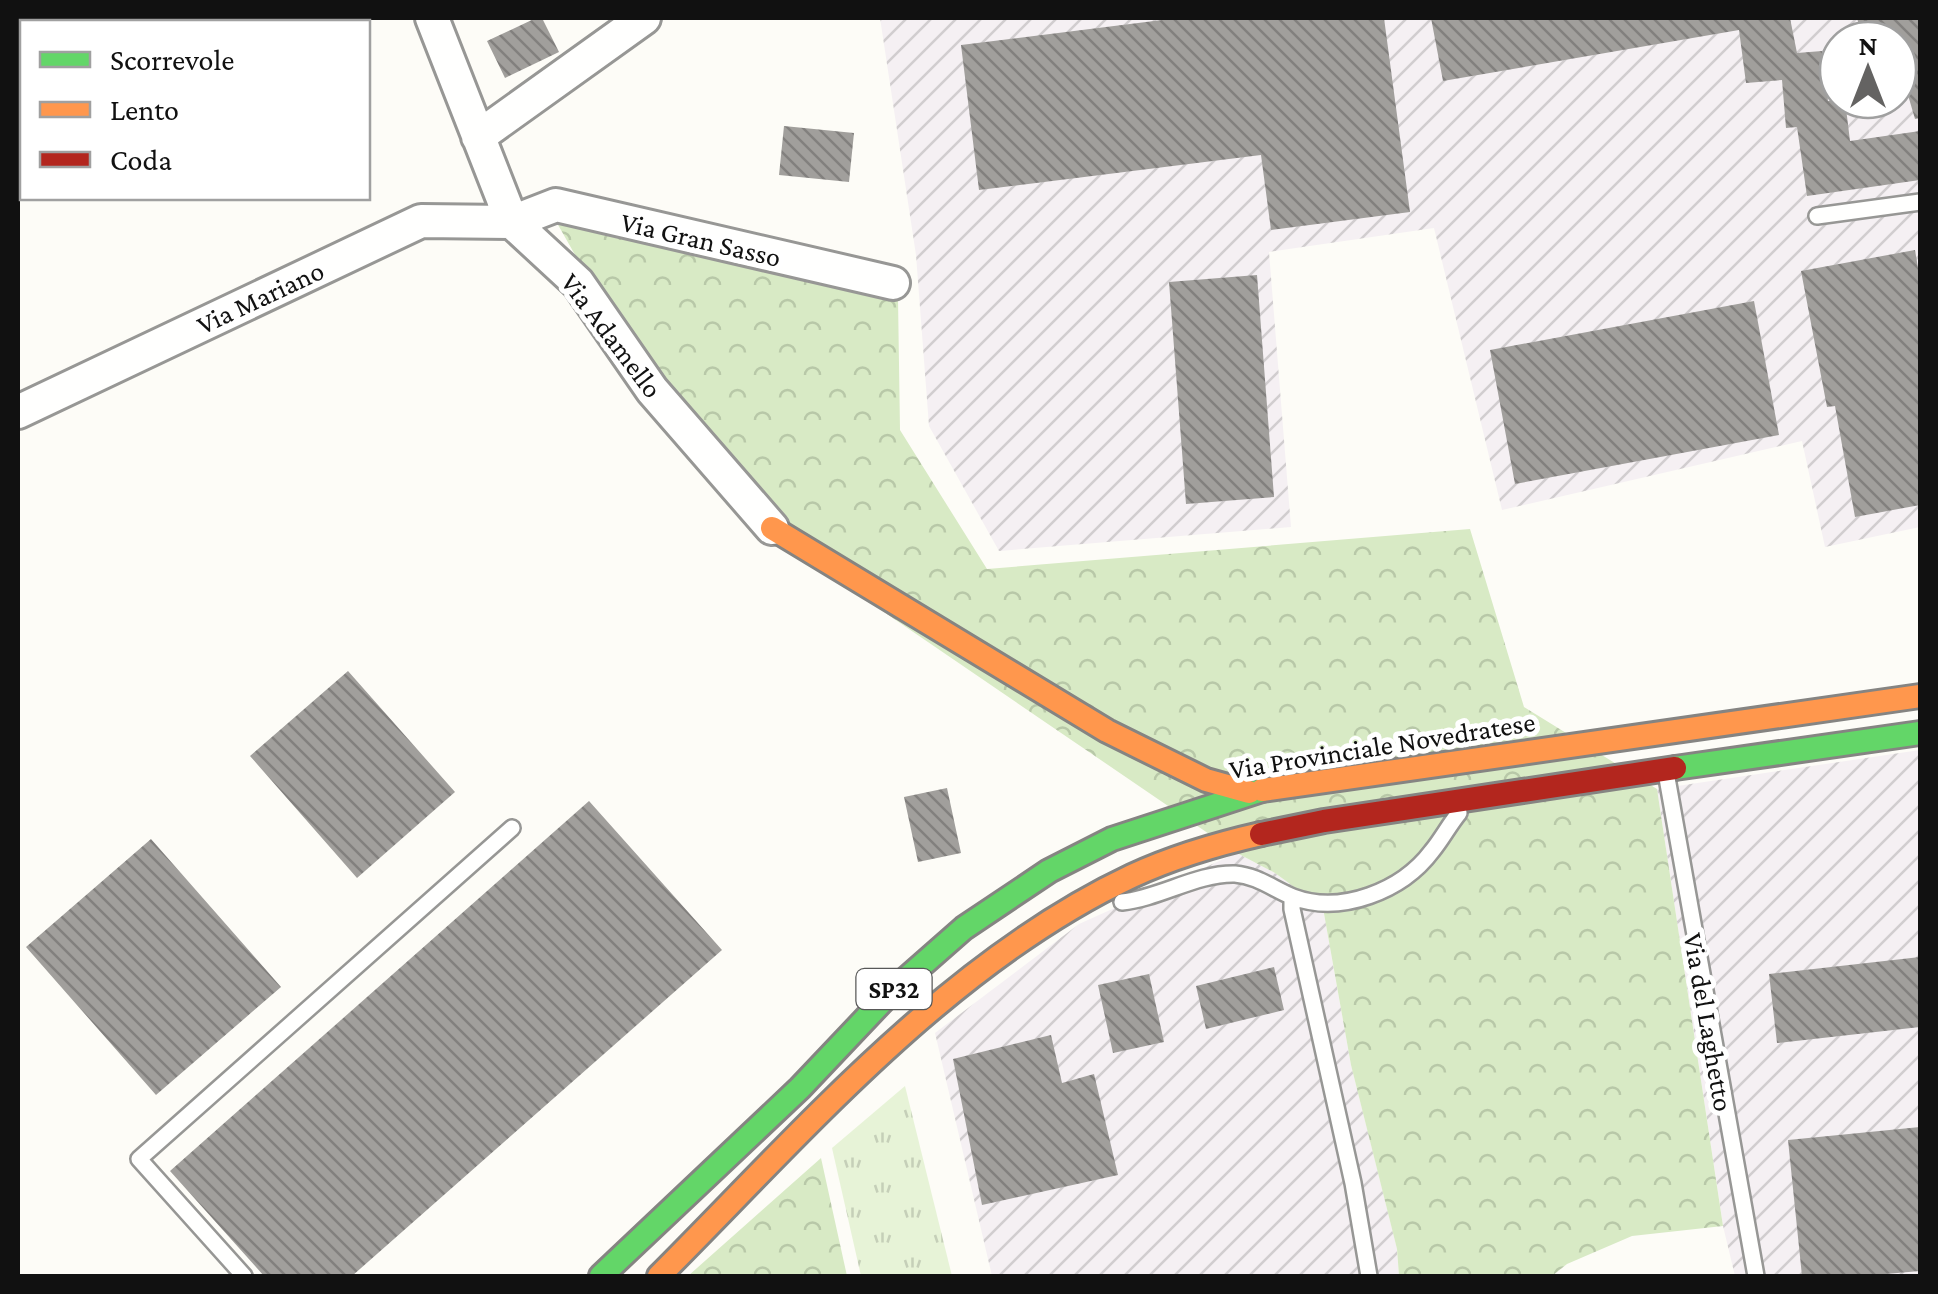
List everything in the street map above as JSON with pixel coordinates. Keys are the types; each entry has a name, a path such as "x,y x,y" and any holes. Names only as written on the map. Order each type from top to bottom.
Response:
{"main road":[{"path":"772,528 1107,731 1206,780 1249,792"},
{"name":"Via Provinciale Novedratese","path":"602,1276 800,1088 890,993 964,928 1049,871 1112,839 1249,792 1920,696"},
{"name":"SP32","path":"659,1276 908,1030 1004,953 1090,898 1190,852 1263,833 1665,768 1920,733"}],"street":[{"name":"Via Adamello","path":"432,18 512,222 578,283 652,390 772,528"},
{"path":"478,136 644,18"},
{"name":"Via Gran Sasso","path":"512,222 556,205 892,284"},
{"name":"Via Mariano","path":"18,412 421,221 512,222"}],"lane":[{"path":"1817,216 1920,202"},
{"name":"Via del Laghetto","path":"1665,768 1756,1276"},
{"path":"1090,898 1104,904 1143,900 1217,876 1236,874 1260,880 1292,896 1318,902 1350,901 1380,892 1407,875 1431,854 1472,799"},
{"path":"244,1276 138,1160 512,828"},
{"path":"1292,896 1369,1276"}],"shaded area":[{"path":"880,18 1920,18 1920,527 1825,547 1802,441 1502,510 1434,228 1269,252 1291,527 999,551 929,426 916,255"},
{"path":"1920,750 1920,1276 1735,1276 1723,1226 1657,789"},
{"path":"1237,853 1275,873 1323,908 1351,1065 1397,1249 1399,1276 992,1276 935,1033 1079,924"}],"green space":[{"path":"553,216 898,298 900,430 987,569 1470,529 1524,707 1657,789 1723,1226 1632,1236 1567,1264 1552,1276 1399,1276 1397,1249 1351,1065 1323,908 755,524"},
{"path":"905,1086 952,1276 861,1276 832,1148"},
{"path":"821,1158 847,1276 688,1276"}],"building":[{"path":"542,18 559,52 505,78 487,41"},
{"path":"1178,18 1384,18 1410,212 1271,230 1261,155 979,190 961,45"},
{"path":"1431,18 1790,18 1797,53 1818,51 1818,120 1847,120 1850,141 1920,131 1920,180 1807,196 1797,127 1786,128 1782,80 1746,83 1739,30 1443,81"},
{"path":"1920,18 1920,118 1918,20 1858,20"},
{"path":"784,126 854,133 849,182 779,175"},
{"path":"1915,250 1920,280 1920,505 1855,517 1835,406 1827,407 1801,271"},
{"path":"1257,275 1274,497 1186,504 1169,282"},
{"path":"1754,301 1779,435 1515,484 1490,350"},
{"path":"348,671 455,792 357,878 250,756"},
{"path":"947,788 961,853 918,862 904,797"},
{"path":"589,801 722,950 352,1276 264,1276 170,1171"},
{"path":"151,839 281,987 156,1095 26,947"},
{"path":"1920,957 1920,1027 1777,1043 1769,974"},
{"path":"1274,967 1284,1010 1206,1029 1196,986"},
{"path":"1149,974 1164,1042 1113,1053 1098,985"},
{"path":"1051,1035 1062,1083 1094,1074 1118,1175 982,1205 953,1059"},
{"path":"1920,1127 1920,1271 1802,1276 1788,1140"}],"traffic: fast":[{"path":"1675,768 1920,733"},
{"path":"601,1276 800,1088 890,993 964,928 1049,871 1112,839 1262,790"}],"traffic: slow":[{"path":"772,528 1107,731 1206,780 1249,792"},
{"path":"1262,790 1920,696"},
{"path":"659,1276 879,1055 1000,955 1064,912 1132,876 1195,852 1261,834"}],"traffic: jam":[{"path":"1261,834 1675,768"}]}
